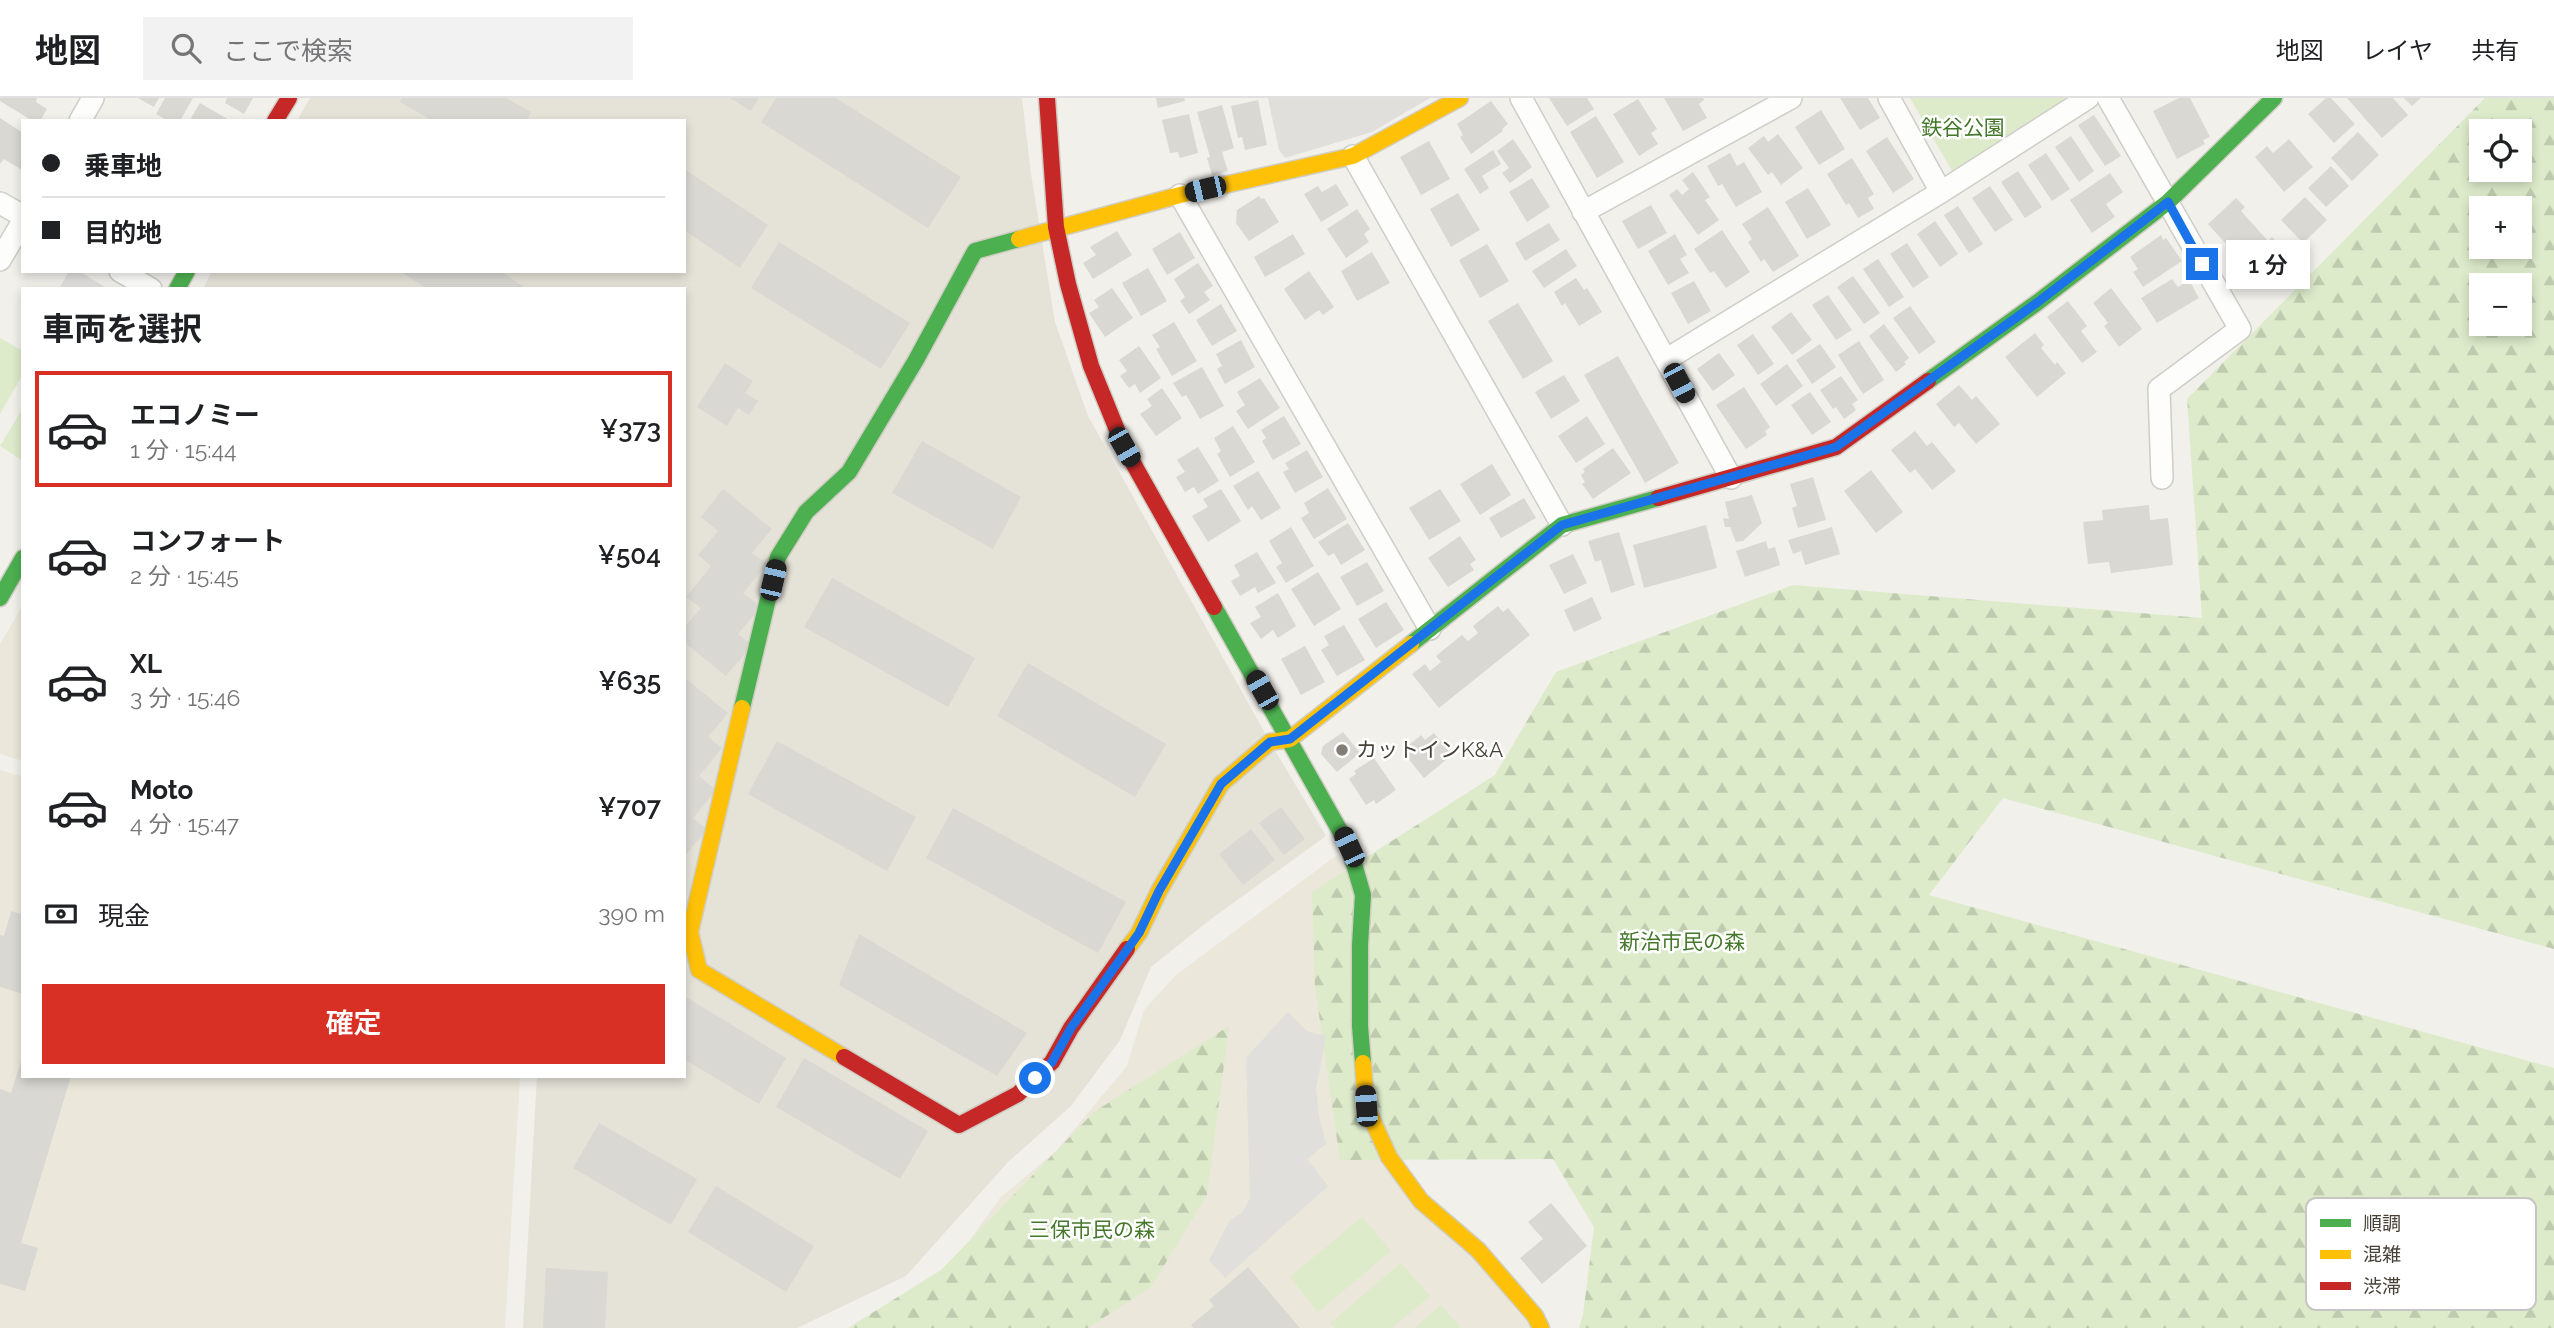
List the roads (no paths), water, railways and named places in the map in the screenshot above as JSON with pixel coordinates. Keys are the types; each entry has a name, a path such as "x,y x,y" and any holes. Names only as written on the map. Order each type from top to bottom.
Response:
{"street":[{"path":"81,119 93,98"},
{"path":"276,119 289,98"},
{"path":"1046,98 1056,227 1068,284 1091,366 1124,447 1349,847 1363,895 1360,1026 1366,1106 1389,1157 1421,1201 1478,1250 1535,1316 1541,1328"},
{"path":"1460,98 1353,156 1180,195 975,251 916,360 849,472 806,512 778,557 690,932 699,970 959,1125 1018,1094 1052,1062 1071,1028 1139,933 1159,891 1221,784 1270,742 1290,739 1562,525 1836,447 2038,302 2168,202 2274,98"},
{"path":"1521,98 1731,478"},
{"path":"1583,212 1791,98"},
{"path":"1889,98 1941,192"},
{"path":"1667,359 1941,192 2088,98"},
{"path":"2108,98 2240,328 2159,389 2162,478"},
{"path":"1353,156 1562,525"},
{"path":"1180,195 1430,629"},
{"path":"0,203 21,217"},
{"path":"0,260 21,222"},
{"path":"123,273 148,287"},
{"path":"0,598 21,561"}],"place":[{"name":"カットインK&A","path":"1342,750"}],"park label":[{"name":"鉄谷公園","path":"1963,128"},
{"name":"新治市民の森","path":"1682,942"},
{"name":"三保市民の森","path":"1092,1230"}]}
